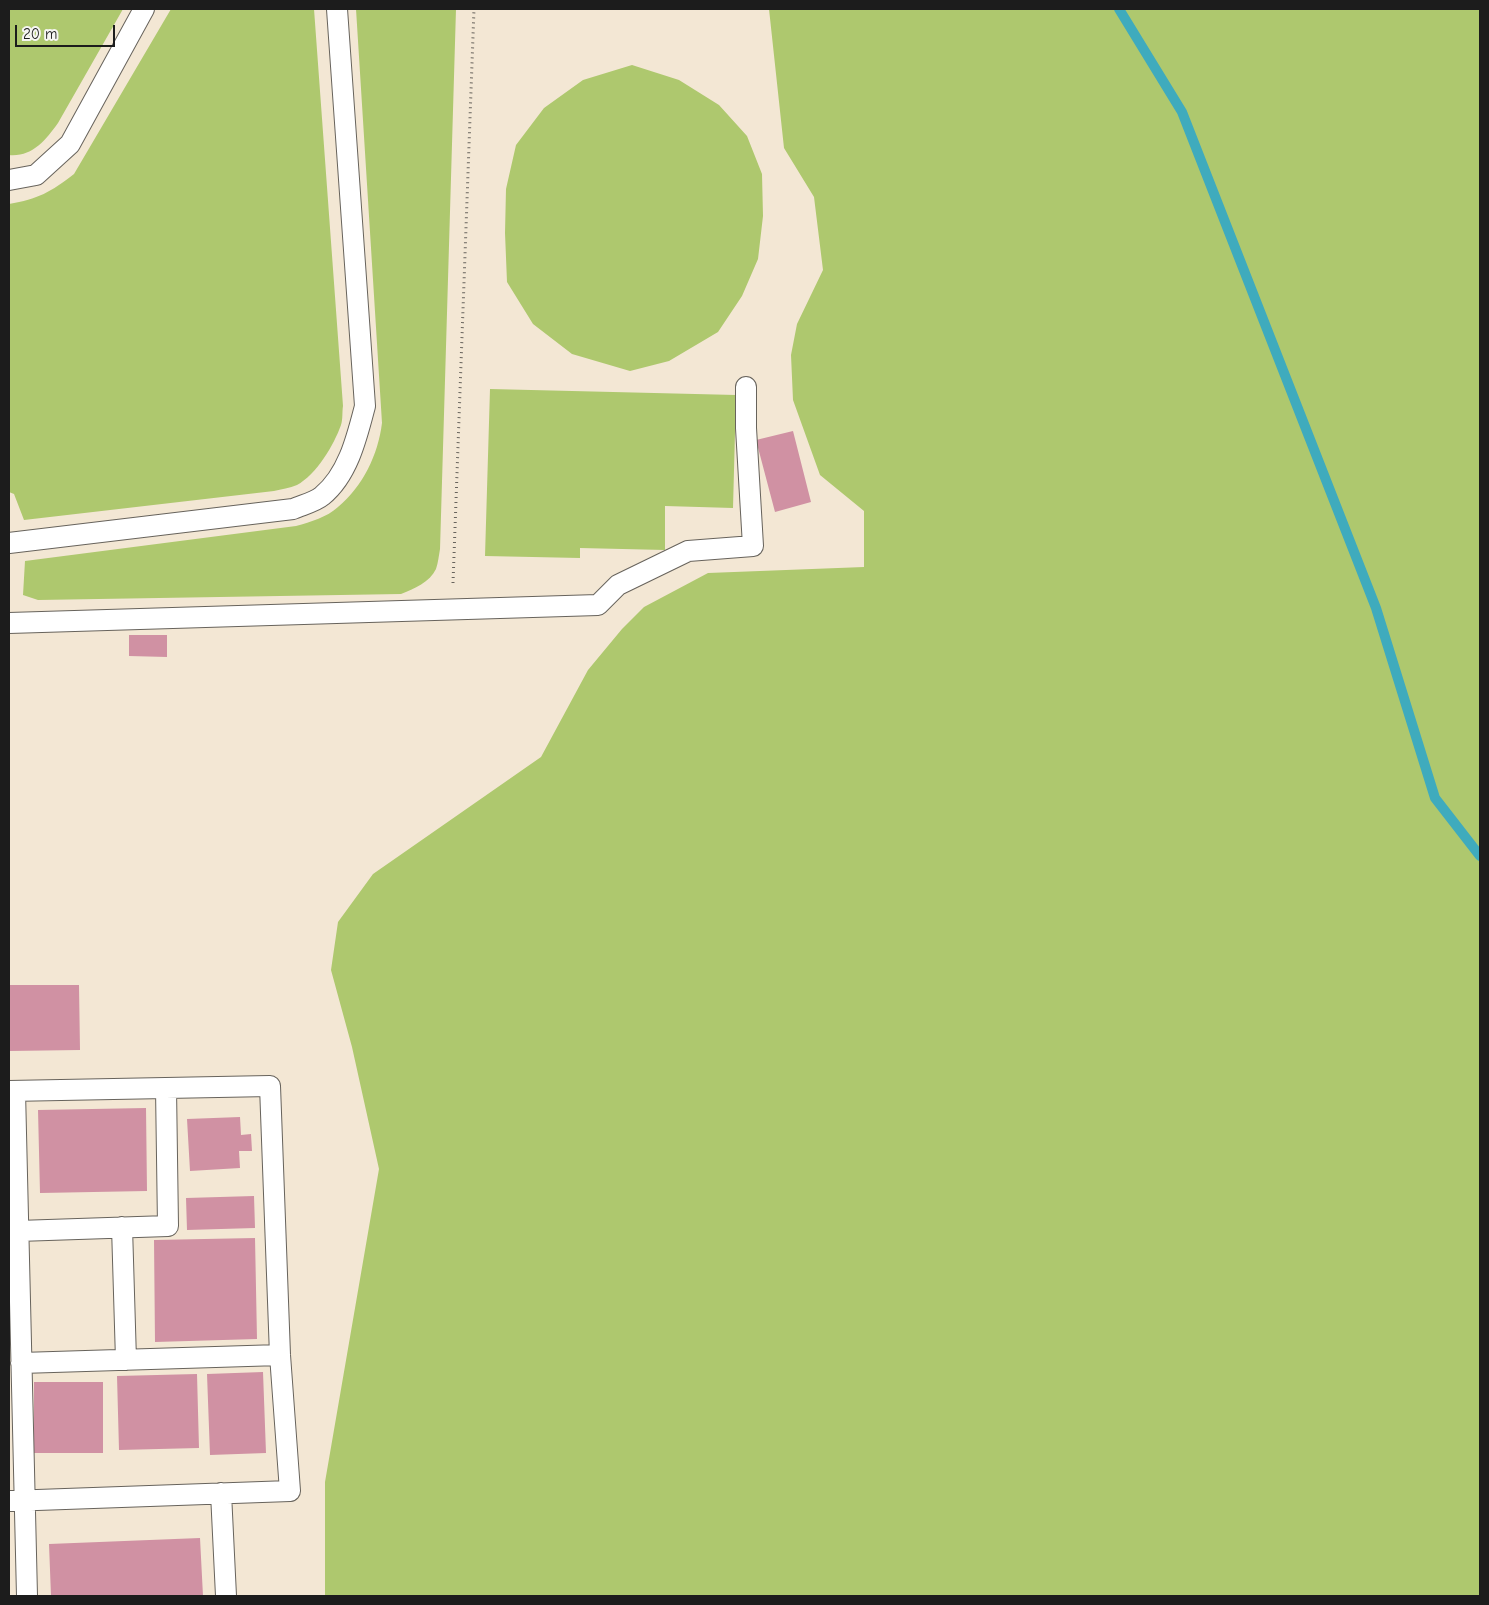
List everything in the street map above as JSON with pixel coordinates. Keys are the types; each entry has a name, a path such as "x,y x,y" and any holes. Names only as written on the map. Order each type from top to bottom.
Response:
{"lane":[{"path":"9,180 36,175 70,144 144,9"},
{"path":"9,542 293,509 321,498 337,481 356,442 365,406 337,9"},
{"path":"9,623 598,605 618,585 688,551 753,546 746,428 746,387"},
{"path":"17,1501 290,1490 280,1355 270,1086 12,1091 21,1363 17,1501 26,1596"},
{"path":"18,1231 168,1226 166,1088"},
{"path":"122,1227 126,1360"},
{"path":"21,1363 280,1355"},
{"path":"221,1493 226,1596"}],"path":[{"path":"452,609 474,9"}],"green space":[{"path":"9,9 123,9 58,123 43,142 25,153 17,155 9,155"},
{"path":"171,9 314,9 343,406 341,425 329,450 317,467 304,480 291,487 274,491 24,520 14,494 9,492 9,204 44,194 74,174"},
{"path":"356,9 456,9 440,549 436,569 426,581 401,594 38,600 23,595 25,561 296,526 318,519 334,511 347,499 362,480 377,447 382,423"},
{"path":"769,9 1480,9 1480,1596 325,1596 325,1482 379,1169 352,1047 331,970 338,922 373,874 541,757 588,670 622,629 644,607 708,573 864,567 864,511 820,475 793,400 791,355 797,324 823,270 814,197 784,148"},
{"path":"632,65 679,80 719,105 747,136 762,174 763,216 758,259 742,296 718,332 669,361 630,371 572,354 533,324 507,282 505,233 506,189 516,145 544,108 583,80"},
{"path":"490,389 736,395 733,508 665,506 665,550 580,548 580,558 485,556"}],"building":[{"path":"793,431 811,502 775,512 756,440"},
{"path":"129,635 167,635 167,657 129,656"},
{"path":"9,985 79,985 80,1050 9,1051"},
{"path":"146,1108 147,1191 40,1193 38,1110"},
{"path":"240,1117 241,1135 251,1134 252,1151 239,1151 240,1168 190,1171 187,1119"},
{"path":"254,1196 255,1228 187,1230 186,1198"},
{"path":"255,1238 257,1339 155,1342 154,1240"},
{"path":"263,1372 266,1453 210,1455 207,1374"},
{"path":"197,1374 199,1448 119,1450 117,1376"},
{"path":"34,1382 103,1382 103,1453 34,1453"},
{"path":"200,1538 203,1596 51,1596 49,1544"}],"waterway":[{"path":"1119,9 1182,112 1376,608 1435,798 1480,856"}]}
